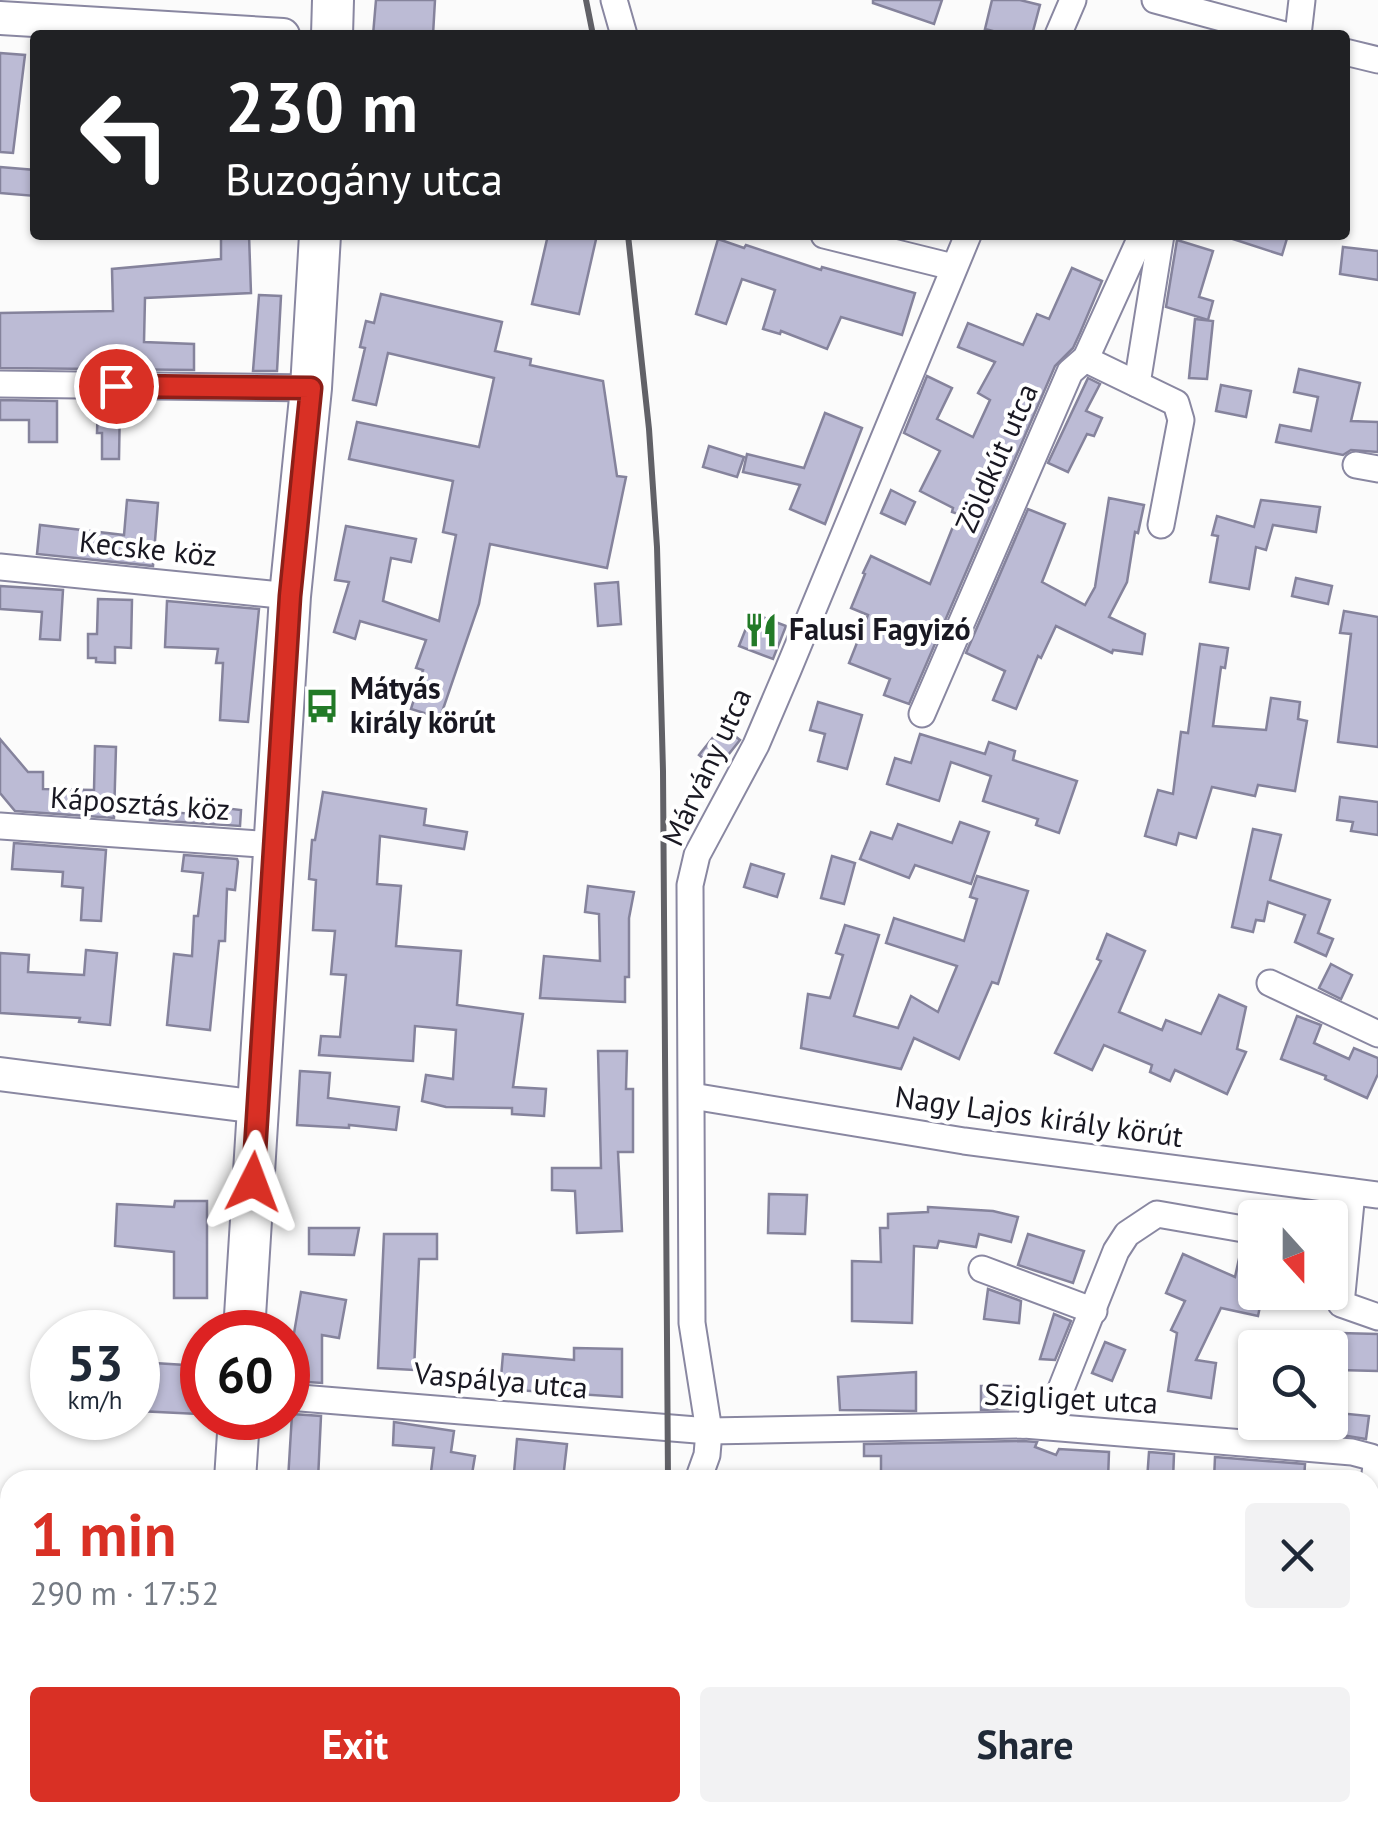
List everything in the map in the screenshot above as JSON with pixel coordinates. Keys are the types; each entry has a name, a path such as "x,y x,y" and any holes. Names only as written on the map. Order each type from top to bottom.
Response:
{"main road":[{"path":"332,30 333,0"},
{"path":"245,1310 290,596 311,388 320,240"},
{"path":"235,1470 237,1440"}],"street":[{"path":"614,0 623,30"},
{"path":"1060,30 1073,0"},
{"path":"1154,0 1226,28"},
{"path":"1299,30 1302,0"},
{"path":"0,18 199,30"},
{"path":"1350,53 1378,60"},
{"path":"844,240 953,267"},
{"name":"Márvány utca","path":"702,1470 708,1456 708,1431 692,1323 690,885 698,855 756,745 966,240"},
{"name":"Zöldkút utca","path":"922,714 1070,372 1084,359 1140,240"},
{"path":"1137,384 1161,240"},
{"path":"1084,359 1176,403 1180,410 1161,525"},
{"path":"0,384 311,388"},
{"name":"Kecske köz","path":"0,566 290,596"},
{"name":"Káposztás köz","path":"0,826 274,844"},
{"path":"1270,983 1378,1034"},
{"path":"0,1074 258,1108"},
{"name":"Nagy Lajos király körút","path":"692,1096 964,1142 1378,1196"},
{"path":"1352,1192 1340,1304 1378,1317"},
{"path":"1024,1425 1045,1414 1057,1399 1126,1234 1157,1214 1238,1229"},
{"path":"982,1269 1094,1311"},
{"name":"Vaspálya utca","path":"310,1398 708,1431"},
{"name":"Szigliget utca","path":"708,1431 1024,1425 1352,1452 1371,1456 1375,1470"}],"building":[{"path":"376,0 435,0 433,30 373,30"},
{"path":"873,0 942,0 934,24"},
{"path":"992,0 1040,5 1033,30 985,29"},
{"path":"0,53 25,55 13,153 0,152"},
{"path":"0,167 30,170 30,196 0,193"},
{"path":"221,240 249,240 251,293 145,298 144,342 194,344 194,370 0,368 0,313 113,311 112,269 221,259"},
{"path":"547,240 596,240 579,314 532,304"},
{"path":"718,240 915,293 902,335 841,317 827,349 781,331 780,334 763,329 775,290 742,279 726,324 696,314"},
{"path":"1177,240 1213,251 1199,297 1213,301 1208,320 1166,307"},
{"path":"1236,240 1286,240 1282,255"},
{"path":"1343,247 1378,251 1378,280 1340,274"},
{"path":"1072,268 1102,281 1080,333 1073,348 1055,366 909,704 884,695 890,679 849,663 868,615 851,608 863,573 871,556 930,584 958,514 920,491 940,451 904,433 927,376 952,388 937,419 973,437 990,400 978,393 995,362 958,347 968,323 1023,345 1037,314 1049,319"},
{"path":"381,294 502,322 495,351 531,359 530,365 603,381 617,476 626,477 607,568 490,544 479,604 440,718 411,709 423,670 416,668 426,640 360,621 355,639 334,632 349,582 335,580 346,526 416,539 411,562 391,558 383,601 439,621 456,535 443,532 453,481 349,459 357,422 479,447 494,378 388,353 376,405 353,400 365,348 360,347 366,321 374,323"},
{"path":"259,295 281,296 277,371 253,371"},
{"path":"1195,319 1213,321 1207,379 1189,378"},
{"path":"1299,369 1360,383 1351,421 1378,422 1378,452 1351,450 1343,455 1276,442 1280,425 1311,431 1318,397 1294,392"},
{"path":"1088,378 1100,384 1086,411 1102,418 1094,436 1087,434 1068,472 1048,463"},
{"path":"1221,385 1251,391 1246,417 1216,411"},
{"path":"0,400 57,401 57,442 29,442 29,420 0,420"},
{"path":"98,402 120,402 119,459 102,459 102,433 97,433"},
{"path":"825,413 862,428 825,524 790,509 800,485 743,472 747,454 804,468"},
{"path":"709,446 744,457 737,477 703,467"},
{"path":"891,490 915,502 905,524 881,513"},
{"path":"1109,498 1144,505 1127,582 1109,617 1145,634 1142,654 1113,650 1112,653 1056,626 1041,658 1038,656 1016,709 993,700 1005,671 966,653 1028,509 1065,524 1042,582 1085,605 1095,587"},
{"path":"127,500 158,503 153,566 37,554 40,525 124,535"},
{"path":"1261,500 1320,507 1316,532 1273,525 1266,550 1256,547 1249,589 1210,582 1218,536 1212,535 1217,516 1254,527"},
{"path":"1296,578 1332,586 1328,604 1292,596"},
{"path":"618,582 621,624 598,626 595,584"},
{"path":"0,586 63,590 60,640 40,639 42,612 0,609"},
{"path":"98,599 132,600 131,648 115,647 115,663 88,658 88,634 97,634"},
{"path":"167,601 259,609 248,722 220,720 223,663 216,663 218,649 165,647"},
{"path":"1344,611 1378,617 1378,747 1338,742 1351,634 1340,633"},
{"path":"752,613 786,626 773,659 739,646"},
{"path":"1200,644 1228,648 1225,668 1221,667 1213,726 1266,730 1271,698 1300,702 1298,719 1307,721 1295,791 1258,785 1255,796 1212,787 1196,838 1179,833 1176,845 1145,836 1158,790 1173,794 1181,732 1188,733"},
{"path":"818,702 862,715 847,769 818,761 825,734 810,730"},
{"path":"722,726 740,740 717,769 699,755"},
{"path":"920,734 985,754 989,742 1015,751 1013,760 1077,781 1059,833 1036,825 1038,819 983,801 991,776 951,762 939,801 887,784 895,758 911,763"},
{"path":"0,739 28,772 43,772 43,789 94,790 95,746 116,747 114,818 15,811 0,793"},
{"path":"323,792 426,809 424,825 467,832 464,849 380,836 377,884 401,886 396,946 461,951 457,1005 523,1014 513,1087 546,1089 544,1116 512,1114 512,1108 446,1107 422,1101 426,1075 453,1079 456,1030 415,1026 413,1061 319,1055 321,1036 340,1037 346,975 331,974 335,931 313,930 316,880 309,879 312,840"},
{"path":"1340,797 1378,802 1378,835 1351,831 1353,822 1337,820"},
{"path":"215,807 241,810 240,826 150,820 150,810 214,816"},
{"path":"960,822 989,832 971,884 915,865 909,878 860,859 871,832 892,839 898,824 952,843"},
{"path":"1253,829 1281,835 1270,880 1330,900 1318,933 1333,939 1326,956 1295,942 1305,915 1268,902 1264,921 1256,920 1253,932 1232,927"},
{"path":"14,843 106,850 101,921 81,920 83,888 62,886 63,872 12,869"},
{"path":"184,855 238,862 235,890 227,889 225,941 219,941 210,1030 167,1025 174,954 192,956 194,916 198,916 203,873 182,871"},
{"path":"832,856 855,863 844,904 821,898"},
{"path":"751,864 784,874 777,897 744,887"},
{"path":"977,876 1028,891 998,984 992,982 959,1059 914,1038 901,1069 801,1048 808,994 830,998 843,955 836,953 845,925 879,935 854,1016 898,1028 911,996 938,1012 957,966 886,943 894,918 964,941 977,899 970,897"},
{"path":"588,886 634,892 625,1002 540,998 544,956 600,961 599,914 585,912"},
{"path":"1107,934 1145,951 1119,1012 1162,1030 1166,1020 1201,1034 1219,995 1246,1007 1237,1049 1246,1052 1227,1094 1175,1070 1170,1081 1150,1072 1152,1065 1104,1045 1092,1070 1055,1053 1101,961 1097,959"},
{"path":"86,950 117,953 110,1025 79,1022 80,1018 0,1013 0,953 29,955 28,972 84,975"},
{"path":"1331,964 1352,975 1341,999 1319,988"},
{"path":"1297,1016 1321,1025 1314,1043 1349,1059 1354,1048 1378,1058 1378,1074 1367,1098 1325,1079 1326,1076 1281,1059"},
{"path":"598,1051 627,1051 626,1089 633,1089 633,1152 618,1152 622,1231 577,1233 575,1191 552,1190 552,1168 601,1168"},
{"path":"300,1071 330,1073 328,1098 399,1107 396,1130 297,1125"},
{"path":"769,1194 807,1195 805,1234 768,1233"},
{"path":"175,1201 207,1201 207,1298 174,1298 174,1252 115,1246 117,1204 174,1207"},
{"path":"928,1207 993,1211 1018,1217 1011,1242 979,1234 976,1247 939,1241 937,1248 914,1246 912,1323 852,1321 852,1261 881,1262 880,1228 888,1228 888,1214 928,1212"},
{"path":"309,1228 359,1228 354,1255 309,1254"},
{"path":"384,1234 437,1234 437,1259 419,1259 414,1370 378,1368"},
{"path":"1028,1234 1084,1251 1073,1283 1018,1265"},
{"path":"1183,1254 1235,1277 1238,1263 1238,1310 1259,1310 1258,1316 1221,1308 1196,1360 1216,1363 1211,1398 1168,1391 1177,1333 1171,1330 1185,1301 1166,1293"},
{"path":"988,1289 1021,1301 1019,1323 984,1319"},
{"path":"301,1292 346,1300 339,1338 322,1335 322,1383 310,1382 310,1310 298,1310"},
{"path":"1054,1314 1071,1321 1055,1360 1040,1359"},
{"path":"1348,1333 1378,1334 1378,1371 1348,1370"},
{"path":"1105,1342 1125,1350 1112,1381 1092,1373"},
{"path":"574,1348 622,1349 622,1397 500,1389 503,1354 574,1360"},
{"path":"160,1363 180,1365 180,1413 160,1412"},
{"path":"916,1372 916,1411 840,1410 838,1377"},
{"path":"981,1386 1011,1386 1008,1409 981,1410"},
{"path":"1348,1414 1369,1416 1366,1439 1348,1436"},
{"path":"310,1415 321,1416 318,1470 289,1470 290,1440 310,1440"},
{"path":"394,1422 454,1431 451,1452 475,1456 473,1470 431,1470 434,1448 393,1445"},
{"path":"517,1439 567,1444 564,1470 514,1470"},
{"path":"1037,1442 1035,1447 1056,1455 1059,1449 1109,1452 1108,1470 881,1470 881,1456 864,1456 864,1444"},
{"path":"1149,1452 1174,1454 1173,1470 1148,1470"},
{"path":"1215,1457 1305,1464 1305,1470 1214,1470"}],"railway":[{"path":"586,0 592,30"},
{"path":"629,240 657,547 663,771 668,1470"}],"place":[{"name":"Falusi Fagyizó","path":"761,630"},
{"name":"Mátyás király körút","path":"322,706"}],"route":[{"path":"116,386 311,388 290,596 253,1182"}]}
